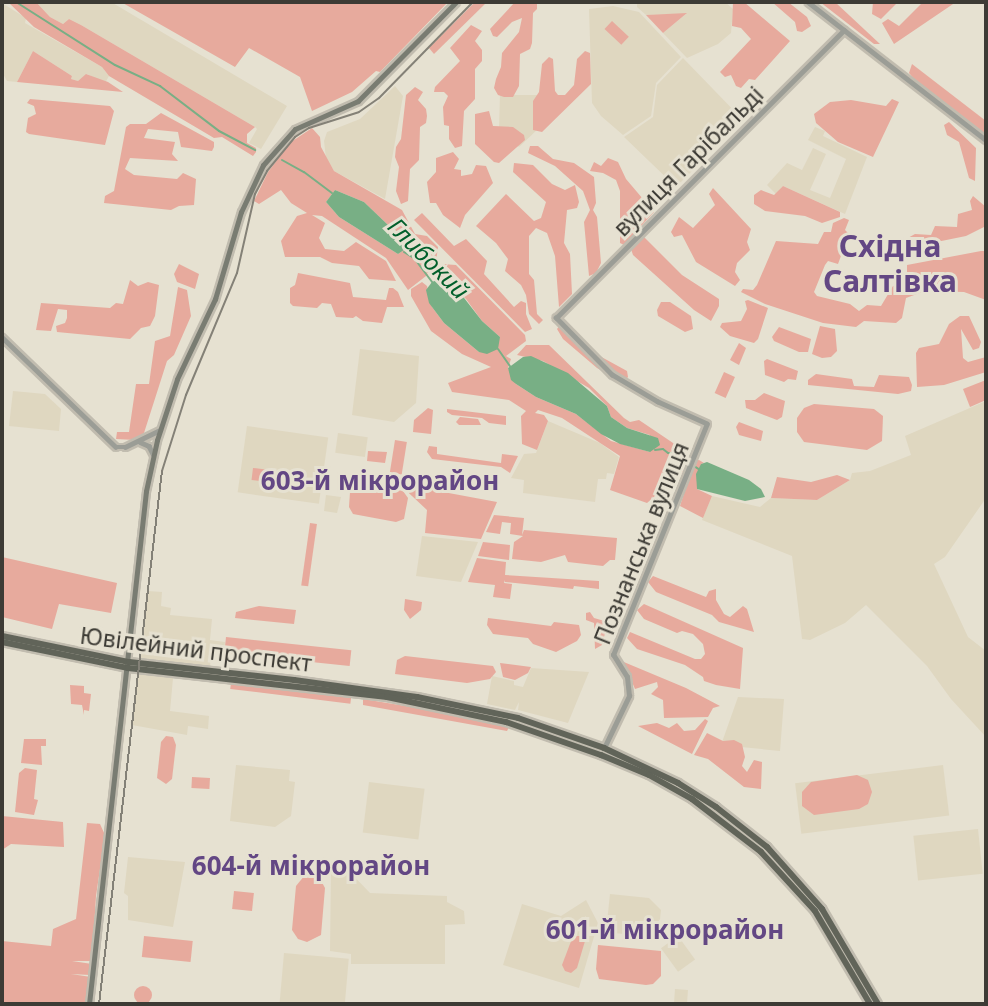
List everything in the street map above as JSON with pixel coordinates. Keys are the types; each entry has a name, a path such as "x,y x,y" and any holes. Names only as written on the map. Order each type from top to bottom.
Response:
{"main road":[{"path":"89,1004 142,525 153,456 187,355 215,299 247,194 263,165 300,126 358,101 456,2"},
{"name":"Ювілейний проспект","path":"2,636 128,665"},
{"name":"Ювілейний проспект","path":"2,642 128,665 387,694 517,722 604,748 678,783 716,807 764,850 822,909 878,1004"},
{"name":"Ювілейний проспект","path":"517,722 649,775 714,813 764,850 815,911 870,1004"}],"street":[{"path":"808,2 986,140"},
{"name":"вулиця Гарібальді","path":"707,424 658,402 612,375 556,318 844,30"},
{"path":"2,337 116,447 139,442 161,429"},
{"name":"Познанська вулиця","path":"604,748 629,696 626,677 613,655 707,424"},
{"path":"139,442 149,446 153,456"}],"shaded area":[{"path":"8,2 36,2 50,17 63,24 69,19 81,25 255,127 247,134 247,143 256,148 256,152 253,156 222,137 214,138 109,76 102,67 34,27"},
{"path":"36,2 111,2 287,106 261,149 249,143 257,129 255,127 81,25 69,19 63,24 50,17"},
{"path":"121,2 448,2 380,72 376,71 352,92 312,111 300,77 249,48 235,67"},
{"path":"475,2 487,2 434,54 429,48"},
{"path":"515,2 537,2 537,9 533,13 530,49 520,54 519,86 513,97 504,97 498,95 494,88 496,79 501,67 502,53 519,32 522,18 512,22 497,37 493,36 490,29"},
{"path":"637,2 725,2 733,9 731,33 718,44 687,58 663,33 686,14 646,15 637,7"},
{"path":"733,2 744,2 790,41 755,80 749,79 741,88 736,86 731,75 725,77 720,72 751,39 741,28 732,26"},
{"path":"772,2 788,2 807,17 811,26 802,32 797,31 795,22"},
{"path":"820,2 835,2 880,44 874,44"},
{"path":"873,2 898,2 881,19 872,14"},
{"path":"923,2 956,2 894,44 882,23 888,19 899,26"},
{"path":"2,3 26,18 25,23 102,67 109,76 105,83 87,74 78,81 71,79 72,76 33,51 17,82 7,81 2,72"},
{"path":"613,6 639,12 681,57 656,83 651,116 623,135 601,116 592,103 589,9"},
{"path":"687,13 663,33 646,15"},
{"path":"612,21 629,37 621,45 604,29"},
{"path":"471,25 482,31 475,41 482,50 482,61 475,69 475,99 464,111 462,146 455,148 449,139 449,126 444,125 443,107 448,96 444,92 434,92 435,87 460,61 450,48"},
{"path":"33,51 72,76 71,79 78,81 86,74 108,82 123,92 17,82"},
{"path":"585,51 590,53 591,84 542,132 533,130 533,101 539,92 542,64 549,57 553,59 555,91 558,95 565,95 574,85 577,59"},
{"path":"683,58 743,120 676,187 624,137 653,117 657,85"},
{"path":"912,64 986,121 986,137 914,79 909,73"},
{"path":"395,86 403,96 385,199 334,171 326,158 324,141 327,132 360,119"},
{"path":"415,87 423,92 418,100 426,109 427,116 426,123 420,127 419,160 410,169 408,201 401,204 396,191 399,167 395,157 396,147 401,139 406,95"},
{"path":"500,95 538,95 538,129 519,147 499,130"},
{"path":"30,99 110,106 114,111 105,145 29,134 26,132 28,118 36,114 34,106 27,103"},
{"path":"892,99 899,102 873,157 838,142 816,123 814,114 830,102 851,100 886,106"},
{"path":"489,111 493,126 513,127 524,135 525,140 499,163 494,162 475,144 475,114"},
{"path":"161,113 214,142 212,151 181,147 178,132 148,129 144,138 175,142 172,154 178,161 130,158 125,169 134,175 177,179 183,173 196,179 194,205 179,206 171,210 104,203 105,196 114,191 126,127 130,124 146,124"},
{"path":"949,122 976,148 975,181 969,178 959,142 947,135 944,125"},
{"path":"815,127 825,131 823,136 867,157 845,214 783,186 776,194 767,185 787,163 802,170 813,148 826,154 810,190 830,198 846,159 808,140"},
{"path":"312,128 320,137 321,147 334,171 402,210 415,234 427,236 438,247 435,269 408,290 386,258 322,216 312,215 325,223 319,238 325,249 344,251 356,242 386,261 396,281 369,279 359,266 332,263 320,257 285,257 281,241 297,216 307,213 291,203 281,190 259,204 254,201 268,172 291,142","holes":["335,190 364,202 410,246 398,254 339,217 326,202"]},
{"path":"530,146 538,146 553,159 574,163 594,177 596,203 593,210 597,217 601,263 596,273 589,276 584,222 590,210 583,191 555,166 528,153"},
{"path":"453,152 459,159 454,169 461,170 461,176 472,174 476,165 486,166 493,183 465,215 460,228 443,215 436,203 430,203 427,182 436,172 436,158"},
{"path":"608,158 618,162 626,179 654,212 624,245 620,243 620,191 616,180 603,173 590,171 594,162 601,166"},
{"path":"514,163 533,165 552,184 565,190 575,185 579,202 577,208 567,210 564,243 570,254 572,294 559,307 555,256 547,233 536,228 529,236 529,274 534,280 537,314 543,320 539,324 529,314 526,295 521,285 505,271 508,259 496,243 476,226 506,194 534,221 541,218 546,202 513,172"},
{"path":"783,186 840,212 840,217 822,223 805,216 765,211 754,204 754,195 761,190 774,195"},
{"path":"713,188 751,229 747,242 750,250 737,263 735,272 740,280 735,286 696,262 682,235 674,237 671,232 679,217 693,228 715,205 709,194"},
{"path":"335,190 364,202 410,246 398,254 339,217 326,202"},
{"path":"973,196 986,207 984,227 966,236 907,248 906,239 915,234 931,235 935,226 957,227 958,214 972,210 970,201"},
{"path":"422,213 454,246 466,239 487,261 484,274 514,307 521,301 526,303 526,314 532,329 525,332 414,220"},
{"path":"844,218 849,220 845,230 849,234 838,264 828,261 825,265 814,292 817,296 850,304 859,311 867,305 881,306 893,286 907,283 907,265 986,251 986,300 964,292 925,291 906,298 902,318 896,323 864,321 856,327 823,323 765,304 741,292 743,289 753,290 757,285 776,241 818,244 824,232 831,232 833,223"},
{"path":"644,237 682,275 719,299 719,306 711,321 694,310 633,255 631,249"},
{"path":"179,264 199,274 195,289 177,282 174,274"},
{"path":"442,264 456,265 525,335 526,341 506,356 511,359 508,368 516,384 536,397 576,414 611,441 650,452 650,435 627,428 611,417 607,406 589,388 543,361 517,355 526,345 549,345 624,418 630,422 639,420 679,448 677,461 684,470 679,477 662,480 655,496 647,503 610,490 620,456 562,418 538,410 535,413 544,415 548,421 537,450 522,444 521,416 526,411 509,400 452,392 448,383 491,367 462,354 431,331 411,296 411,289 422,282 427,286 432,307 444,323 479,352 500,337 482,321 466,299 442,278 434,278 433,273"},
{"path":"298,273 350,283 353,297 386,300 389,288 393,288 398,292 404,307 387,307 382,323 363,321 356,316 336,317 331,304 322,303 317,308 293,306 290,303 290,288 295,285"},
{"path":"442,278 461,294 482,321 500,337 498,349 487,354 479,352 444,323 429,303 426,290 432,282"},
{"path":"130,280 138,286 148,282 159,285 155,316 150,326 141,328 130,339 57,332 56,326 65,323 67,318 67,310 58,309 51,331 36,330 41,303 110,308 116,303 123,304"},
{"path":"178,287 187,290 191,316 174,355 167,361 144,433 135,440 116,439 117,432 129,432 136,384 149,384 155,341 170,336"},
{"path":"745,301 768,308 758,339 754,343 730,336 720,327 722,323 741,321 747,309"},
{"path":"661,302 670,302 691,316 693,329 685,332 658,316 657,310"},
{"path":"960,316 969,316 981,342 979,348 973,350 961,329 963,358 968,362 986,357 986,372 944,385 917,387 916,353 919,348 939,344 949,324"},
{"path":"563,321 596,354 627,371 628,377 623,383 597,368 563,339 557,329"},
{"path":"820,326 835,329 837,351 831,357 822,358 812,354"},
{"path":"779,327 811,339 808,352 799,352 774,341 772,337"},
{"path":"739,343 746,348 739,365 730,360"},
{"path":"360,349 419,356 416,403 394,422 352,415"},
{"path":"531,356 568,373 607,406 611,417 627,428 658,438 660,445 650,452 620,444 601,434 576,414 536,397 516,384 511,380 508,368 523,357"},
{"path":"767,359 798,371 796,380 788,379 784,382 765,375 764,361"},
{"path":"724,372 735,377 726,398 715,393"},
{"path":"816,374 852,379 854,386 874,387 879,375 909,377 912,385 911,391 898,394 808,385 808,380"},
{"path":"986,380 986,400 970,407 963,389"},
{"path":"13,391 45,394 61,409 59,431 9,426"},
{"path":"764,393 785,401 782,417 777,420 746,408 745,400 755,400"},
{"path":"986,401 986,498 945,557 934,564 968,637 986,651 986,737 951,699 927,666 866,605 845,623 810,640 802,639 792,556 702,520 712,496 760,507 771,498 817,500 850,480 852,473 870,471 911,455 905,436"},
{"path":"814,404 874,409 883,416 882,441 867,450 804,442 797,432 797,418 804,408"},
{"path":"428,408 433,410 431,434 413,432 414,420"},
{"path":"447,409 506,416 506,425 489,423 482,418 452,415"},
{"path":"460,417 478,419 481,425 459,425 456,422"},
{"path":"548,421 600,443 619,457 614,474 607,473 606,479 598,479 595,502 523,493 524,480 511,478 524,454 536,453"},
{"path":"739,422 763,431 761,441 739,435 736,427"},
{"path":"247,426 328,437 319,504 238,492"},
{"path":"338,433 368,437 365,457 335,453"},
{"path":"395,440 407,442 402,474 390,473"},
{"path":"429,446 437,447 437,454 501,463 502,454 518,456 510,473 501,467 432,459 427,452"},
{"path":"368,451 387,452 385,463 367,461"},
{"path":"694,461 704,463 701,464 697,489 712,496 703,518 680,506"},
{"path":"707,462 749,480 761,489 765,497 745,501 697,489 696,474 701,464"},
{"path":"253,468 276,471 274,483 252,480"},
{"path":"837,475 850,480 817,500 771,498 777,477 811,482"},
{"path":"402,477 411,478 411,486 497,502 481,539 425,533 427,510 397,482"},
{"path":"361,484 403,491 408,498 404,519 396,522 353,514 349,507 350,492"},
{"path":"326,495 341,497 337,513 324,511"},
{"path":"494,515 524,518 522,535 524,530 617,538 615,560 610,560 603,566 568,562 565,555 541,562 512,559 514,542 523,536 510,534 511,523 502,522 500,534 486,532"},
{"path":"310,523 317,524 308,586 301,585"},
{"path":"422,536 478,542 461,582 416,576"},
{"path":"483,542 510,545 509,560 478,556"},
{"path":"2,557 117,583 111,613 59,604 52,629 2,617"},
{"path":"477,558 506,562 505,575 599,581 599,589 574,586 573,589 505,580 504,583 512,584 510,599 493,597 495,585 468,582"},
{"path":"653,576 706,597 709,591 716,589 716,600 724,614 730,617 743,606 747,609 754,632 719,622 712,615 656,592 648,582"},
{"path":"148,591 162,592 161,606 171,608 170,615 212,619 210,640 225,642 224,654 211,653 210,668 140,661"},
{"path":"405,599 422,602 421,610 410,619 404,610"},
{"path":"644,604 743,648 740,689 704,681 703,677 685,665 637,649 627,638 630,632 695,659 701,659 705,654 703,644 693,634 682,631 677,633 644,619 637,610"},
{"path":"259,606 296,610 294,624 235,618 236,612"},
{"path":"590,612 594,618 608,622 602,645 595,649 594,623 586,620 586,613"},
{"path":"488,618 551,626 554,622 579,625 581,635 577,641 556,652 533,644 528,638 493,634 487,625"},
{"path":"226,637 351,650 350,666 224,653"},
{"path":"405,656 493,666 496,672 490,679 467,683 395,674 397,660"},
{"path":"619,660 686,688 720,706 713,708 708,717 664,718 663,700 651,694 658,687 657,682 635,689 629,675 618,664"},
{"path":"500,663 531,667 528,673 515,680 503,677"},
{"path":"531,668 589,672 568,723 518,710 519,702 515,710 487,704 492,676 514,681 514,685 523,687"},
{"path":"138,673 173,678 170,711 209,716 208,729 188,726 187,735 132,725"},
{"path":"231,683 351,698 350,704 230,689"},
{"path":"70,685 84,686 84,693 91,694 89,711 84,710 84,715 82,705 71,704"},
{"path":"738,697 784,699 780,751 721,745"},
{"path":"363,699 509,727 507,731 363,705"},
{"path":"705,719 708,721 692,754 638,726 657,723 669,728 677,723 684,731 695,730"},
{"path":"707,733 723,741 734,740 742,744 745,757 742,766 747,772 754,760 762,762 761,789 744,787 708,759 694,755"},
{"path":"166,736 173,737 176,745 172,779 166,784 157,778 161,742"},
{"path":"24,739 46,739 46,746 41,746 42,765 21,763"},
{"path":"236,765 290,770 289,781 295,782 291,816 275,827 230,821"},
{"path":"943,765 949,816 801,834 795,783"},
{"path":"25,768 37,770 34,799 38,800 34,815 15,812 19,773"},
{"path":"857,775 868,780 872,792 868,804 859,809 814,815 802,806 802,792 811,782"},
{"path":"192,777 210,778 209,789 191,788"},
{"path":"369,782 425,789 418,839 363,833"},
{"path":"2,816 63,822 64,847 11,844 2,850"},
{"path":"87,823 100,824 105,835 96,896 92,961 72,961 92,964 90,975 71,974 91,977 87,1004 2,1004 2,941 51,946 53,929 76,919"},
{"path":"978,829 983,874 918,881 913,836"},
{"path":"128,857 185,862 173,927 128,920 128,896 124,893"},
{"path":"331,868 346,868 370,893 447,896 447,902 464,911 465,924 445,925 445,964 351,964 351,954 330,951"},
{"path":"305,875 319,877 325,888 321,935 307,942 298,939 292,930 296,886"},
{"path":"234,891 254,893 252,911 232,909"},
{"path":"610,894 649,898 661,910 658,938 606,932"},
{"path":"586,900 598,923 579,988 503,965 522,904 561,916"},
{"path":"144,936 193,941 191,962 142,957"},
{"path":"573,936 581,936 585,941 577,968 571,973 565,971 562,965"},
{"path":"678,936 695,959 678,972 661,948"},
{"path":"598,945 661,951 661,976 653,984 646,985 599,979 596,969"},
{"path":"284,953 349,959 345,1004 280,1004"},
{"path":"143,986 149,989 152,995 149,1001 143,1004 137,1001 134,995 137,989"},
{"path":"675,989 688,990 687,1004 674,1004"}],"waterway":[{"name":"Глибокий","path":"16,2 115,65 160,86 219,131 255,150"},
{"name":"Глибокий","path":"282,160 304,172 332,193"},
{"name":"Глибокий","path":"404,252 414,258 433,283"},
{"name":"Глибокий","path":"498,349 510,366"},
{"name":"Глибокий","path":"655,450 663,449 674,453 699,469"}],"tram line":[{"path":"99,1004 162,471 186,395 237,273 255,194 267,171 295,137 309,128 359,112 379,98 473,2"}],"district":[{"name":"Східна Салтівка","path":"890,263"},
{"name":"603-й мікрорайон","path":"380,481"},
{"name":"604-й мікрорайон","path":"311,866"},
{"name":"601-й мікрорайон","path":"665,930"}]}
